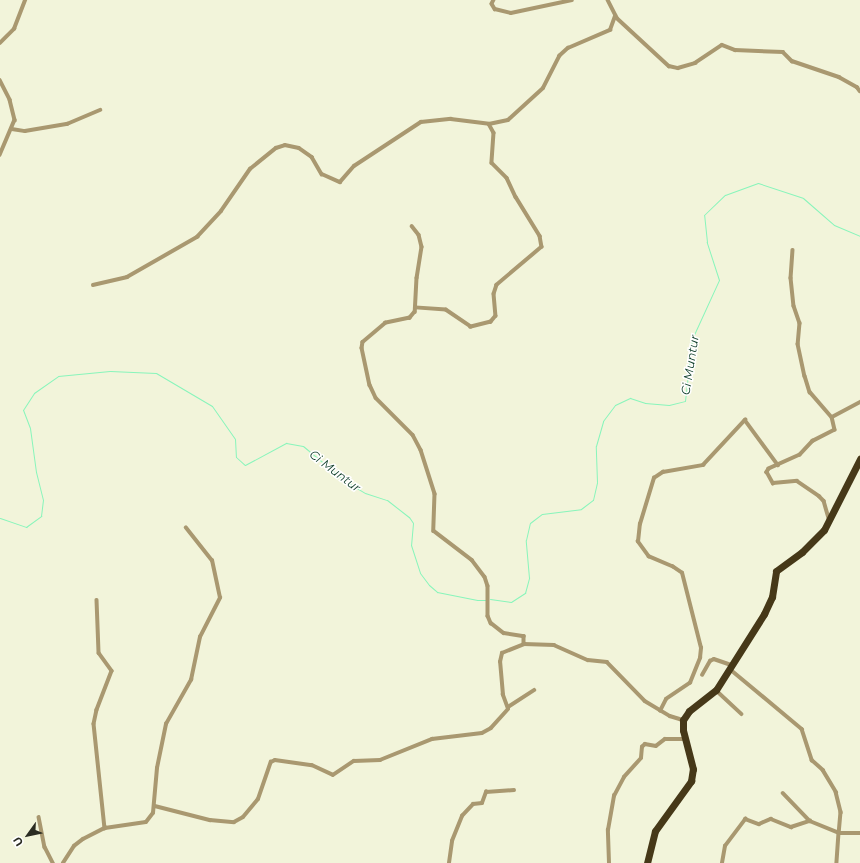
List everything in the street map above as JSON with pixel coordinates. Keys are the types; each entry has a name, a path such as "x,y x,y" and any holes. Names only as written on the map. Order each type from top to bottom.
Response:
{"highway":[{"path":"647,863 655,831 691,781 693,769 685,739 683,720 689,711 716,690 731,668 772,597 776,571 814,542 830,520 860,459"}],"street":[{"path":"0,43 14,29 25,0"},
{"path":"494,0 492,4 495,9 511,13 572,0"},
{"path":"608,0 615,16 648,50 674,68 694,63 723,44 733,50 783,52 792,61 839,77 857,87 860,91"},
{"path":"93,285 127,277 193,240 221,211 255,164 276,148 284,144 299,148 312,157 322,174 340,182 354,166 422,122 451,119 489,124 508,120 543,88 559,56 570,47 610,30 615,16"},
{"path":"0,80 14,112 12,129 0,155"},
{"path":"12,129 25,131 67,124 100,110"},
{"path":"416,308 446,310 471,327 491,322 496,316 494,294 497,285 542,247 540,236 516,197 507,178 492,163 494,133 489,124"},
{"path":"412,226 419,235 422,247 417,278 416,308 412,317 386,323 363,342 362,348 370,385 376,398 413,435 423,454 436,499 434,531 472,560 484,575 488,586 488,608 491,623 496,629 504,633 524,636 524,644"},
{"path":"793,250 791,278 794,306 800,324 798,344 805,376 811,394 832,417 834,431 813,441 800,456 767,471 772,482 799,482 822,499 830,520"},
{"path":"832,417 860,402"},
{"path":"660,711 666,699 690,683 700,658 701,648 682,573 673,567 649,557 638,542 640,524 654,478 663,472 703,465 745,420 778,465"},
{"path":"63,863 78,842 105,828 146,822 155,806 157,768 166,724 191,680 200,637 220,598 212,561 186,528"},
{"path":"97,600 99,653 112,671 96,710 94,724 105,828"},
{"path":"508,707 504,698 500,658 504,651 524,644 554,645 588,660 607,662 635,693 660,711 683,720"},
{"path":"702,675 714,659 731,668 802,729 812,760 823,770 836,792 841,812 837,863"},
{"path":"155,806 210,820 234,822 243,817 258,799 271,762 275,760 312,765 334,775 354,761 380,760 432,739 482,733 501,719 508,707 534,690"},
{"path":"716,690 742,714"},
{"path":"608,863 608,830 614,796 624,777 641,758 642,747 645,744 656,746 665,739 685,739"},
{"path":"449,863 452,841 462,816 472,804 483,803 485,792 514,790"},
{"path":"783,793 810,821 839,833 860,833"},
{"path":"39,817 45,847 53,863"},
{"path":"722,863 725,846 745,819 759,824 771,819 791,827 810,821"}],"waterway":[{"name":"Ci Muntur","path":"490,599 511,602 525,593 529,578 526,540 530,523 542,514 581,509 593,500 597,482 596,446 603,421 615,405 630,398 645,403 669,405 685,401 692,339 719,280 707,242 704,215 725,195 758,183 803,198 834,225 860,236"},
{"name":"Ci Muntur","path":"0,518 26,527 41,516 43,500 36,472 30,428 23,410 34,393 58,376 110,371 156,373 212,406 235,439 236,457 245,465 286,443 303,446 345,481 365,493 387,500 409,517 413,523 411,545 420,573 429,585 437,592 477,600 487,600"}]}
